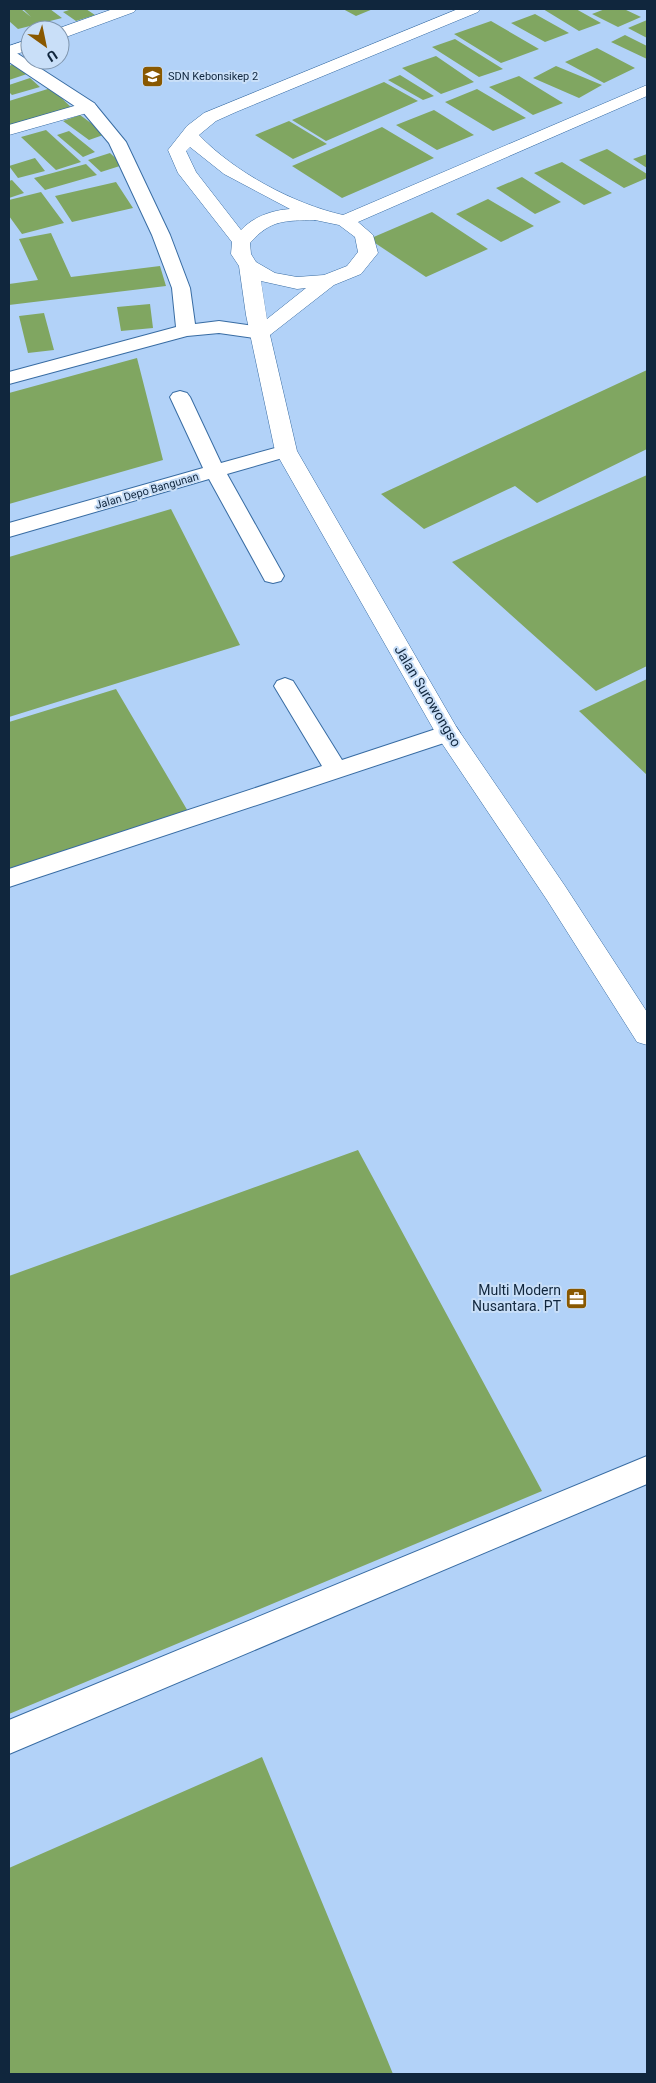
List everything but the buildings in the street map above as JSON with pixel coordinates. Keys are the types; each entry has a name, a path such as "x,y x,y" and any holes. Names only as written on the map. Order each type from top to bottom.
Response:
{"street":[{"path":"70,29 128,9"},
{"path":"315,214 283,215 256,226 241,242 187,173 177,150 193,130 210,117 472,9"},
{"path":"345,221 647,90"},
{"path":"9,130 88,107"},
{"path":"190,136 201,150 264,192 315,214 345,221 364,236 368,253 354,270 327,281 261,333"},
{"name":"Jalan Surowongso","path":"241,242 241,254 249,266 256,315 286,451 448,733 556,893 647,1034"},
{"path":"249,266 269,278 297,283 327,281"}],"lane":[{"path":"9,55 88,107 117,142 161,236 181,288 186,330"},
{"path":"9,378 186,330 219,327 261,333"},
{"path":"180,397 215,471 273,576"},
{"name":"Jalan Depo Bangunan","path":"9,530 286,451"},
{"path":"285,686 336,770"},
{"path":"9,878 448,733"},
{"path":"9,1737 647,1470"}],"place":[{"name":"SDN Kebonsikep 2","path":"152,76"},
{"name":"Multi Modern Nusantara. PT","path":"577,1298"}]}
